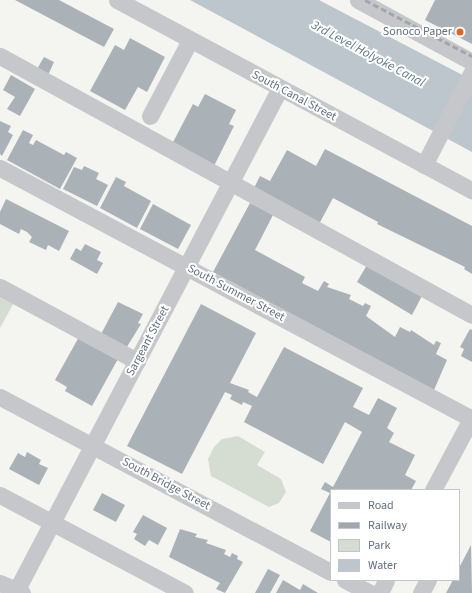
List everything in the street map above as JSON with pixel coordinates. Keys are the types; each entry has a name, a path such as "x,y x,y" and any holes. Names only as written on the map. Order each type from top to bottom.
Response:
{"street":[{"name":"South Canal Street","path":"117,0 472,190"},
{"path":"358,0 471,70 424,165"},
{"path":"150,116 190,40"},
{"path":"0,56 472,315"},
{"name":"Sargeant Street","path":"18,592 51,522 231,184 280,88"},
{"name":"South Summer Street","path":"0,168 472,418"},
{"path":"0,287 137,361"},
{"name":"South Bridge Street","path":"0,397 330,571"},
{"path":"434,489 472,418"},
{"path":"0,495 185,593"},
{"path":"347,581 370,593"},
{"path":"380,593 386,581"},
{"path":"421,593 427,581"},
{"path":"0,583 18,592"}],"green space":[{"path":"0,288 17,297 0,328"},
{"path":"238,436 265,452 257,465 281,479 286,492 279,503 269,507 211,476 208,459 214,447 222,439"}],"water":[{"name":"3rd Level Holyoke Canal","path":"190,0 319,0 472,80 472,152"}],"building":[{"path":"15,0 59,0 114,29 104,47"},
{"name":"Sonoco Paper","path":"435,0 472,0 472,44 425,20"},
{"path":"130,38 165,57 147,92 138,87 125,110 90,91 115,45 124,50"},
{"path":"44,57 54,62 48,75 37,69"},
{"path":"11,75 35,89 20,116 7,109 15,97 3,90"},
{"path":"205,94 236,110 229,124 234,126 213,168 171,146 193,104 198,107"},
{"path":"0,121 11,126 8,132 13,135 2,156 0,154"},
{"path":"23,130 33,135 29,143 33,145 36,140 64,155 66,152 77,158 60,189 7,160"},
{"path":"325,149 472,226 472,274 464,269 465,267 377,224 378,222 333,198 318,226 252,192 260,176 270,181 287,150 316,166"},
{"path":"84,166 99,173 96,179 108,185 97,206 63,189 74,167 82,170"},
{"path":"116,177 126,182 124,186 151,201 137,228 100,208"},
{"path":"6,199 69,231 59,251 48,245 46,250 29,242 32,237 27,232 21,229 19,234 0,224 0,212"},
{"path":"250,203 273,215 255,250 305,277 302,283 318,291 324,281 329,284 327,287 351,295 349,299 363,306 365,303 371,306 366,316 395,337 400,327 410,332 411,330 434,345 436,341 441,343 436,354 447,360 434,390 213,272"},
{"path":"153,204 191,225 178,249 140,229"},
{"path":"85,244 101,252 97,260 103,263 97,274 70,259 76,248 81,251"},
{"path":"367,265 424,292 412,315 357,282"},
{"path":"118,302 143,314 138,323 141,324 125,350 100,336"},
{"path":"201,304 256,333 230,383 249,390 248,392 257,397 284,347 363,388 353,407 369,415 378,398 397,408 387,428 394,433 389,442 415,455 405,475 416,481 412,489 330,489 330,493 321,489 325,482 333,487 362,432 345,422 323,464 244,422 252,406 243,402 242,405 230,399 232,395 225,392 182,474 127,446"},
{"path":"470,329 472,330 472,362 461,356 464,349 460,347"},
{"path":"80,335 119,357 92,406 65,391 67,387 55,380"},
{"path":"27,452 41,460 39,464 48,468 39,485 9,469 18,453 25,457"},
{"path":"102,493 125,505 116,522 93,510"},
{"path":"330,493 330,541 310,531"},
{"path":"143,515 167,528 158,545 149,540 145,546 134,539 137,534 133,532"},
{"path":"180,529 197,534 195,537 208,540 206,543 226,550 224,554 230,557 232,553 238,556 237,559 243,562 225,593 216,589 220,583 169,557"},
{"path":"471,545 472,593 446,593 452,581 460,581 460,566"},
{"path":"268,569 280,575 270,593 255,593"},
{"path":"283,580 300,590 303,584 318,593 276,593"}],"railway":[{"path":"365,0 472,56"}],"place":[{"name":"Sonoco Paper","path":"460,32"}]}
